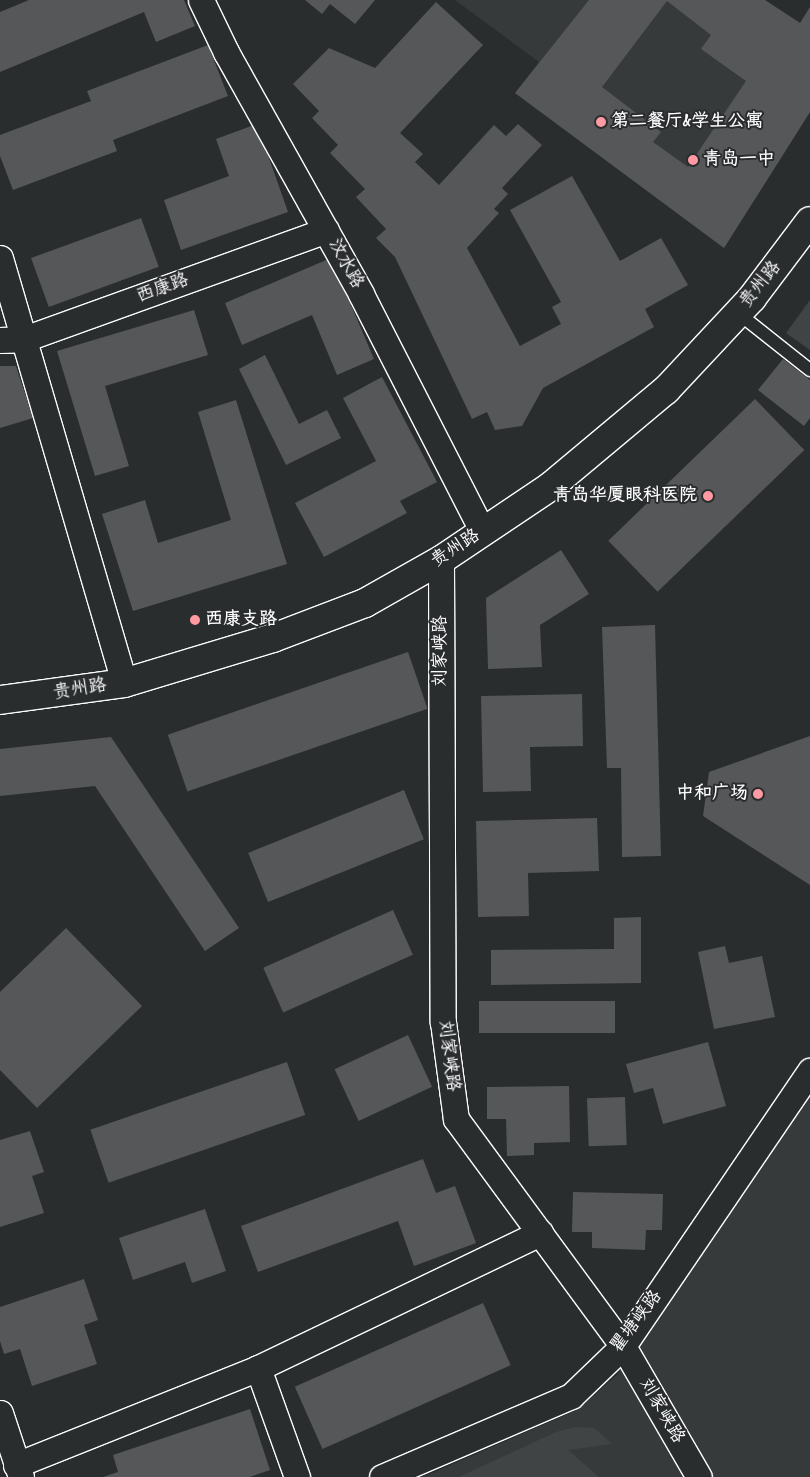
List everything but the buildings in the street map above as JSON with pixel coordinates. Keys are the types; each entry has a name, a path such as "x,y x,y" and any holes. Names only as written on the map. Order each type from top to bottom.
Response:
{"main road":[{"name":"贵州路","path":"0,700 124,683 273,638 365,603 441,560 551,486 666,390 738,313 810,221"}],"street":[{"name":"汶水路","path":"201,0 226,52 326,230 484,532"},
{"name":"西康路","path":"12,340 326,230"},
{"path":"0,258 12,340 124,683"},
{"name":"刘家峡路","path":"441,560 443,1022 456,1119 623,1346 699,1477"},
{"name":"瞿塘峡路","path":"398,1474 571,1396 623,1346 810,1071"},
{"path":"0,1413 19,1471 258,1368 540,1233"},
{"path":"258,1368 298,1477"}],"lane":[{"path":"738,313 810,370"}],"shaded area":[{"name":"青岛一中","path":"455,0 765,0 800,23 810,7 810,112 724,248 515,93 539,62"},
{"path":"810,300 810,350 786,333"},
{"path":"810,1092 810,1477 423,1477 577,1410 617,1375"},
{"path":"575,1427 594,1428 612,1444 568,1450 599,1477 459,1477 556,1432"}],"place":[{"name":"第二餐厅&学生公寓","path":"601,122"},
{"name":"青岛一中","path":"693,160"},
{"name":"青岛华厦眼科医院","path":"708,496"},
{"name":"西康支路","path":"195,620"},
{"name":"中和广场","path":"758,794"}]}
